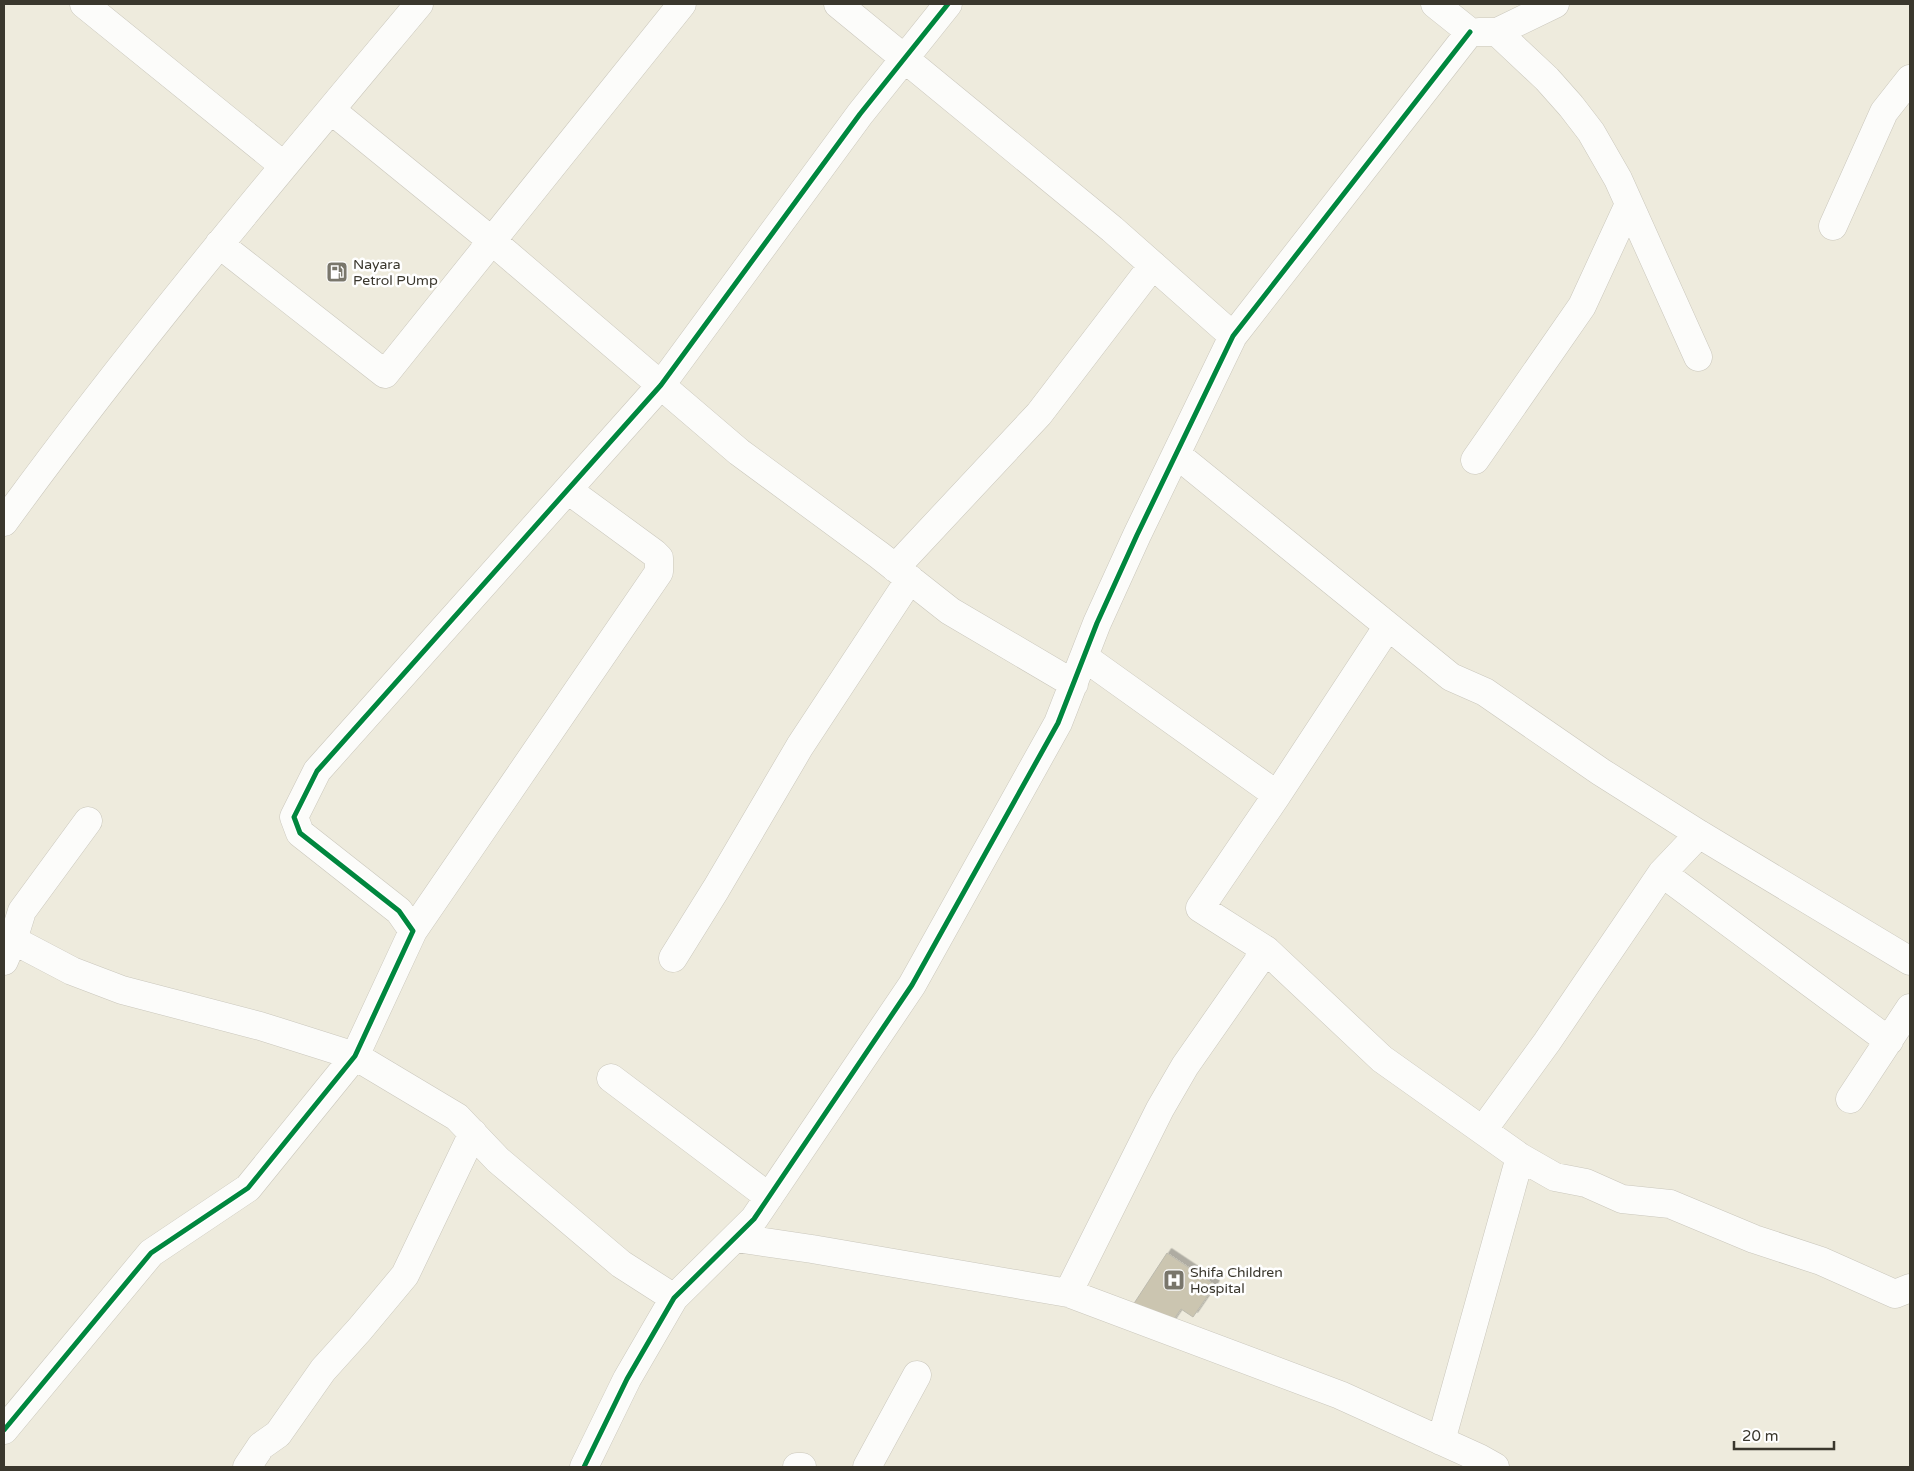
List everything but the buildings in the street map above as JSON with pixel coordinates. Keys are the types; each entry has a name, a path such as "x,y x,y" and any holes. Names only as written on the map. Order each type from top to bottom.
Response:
{"street":[{"path":"84,4 284,166"},
{"path":"4,522 64,439 219,244 419,4"},
{"path":"219,244 385,374 682,4"},
{"path":"838,4 1104,223 1233,336"},
{"path":"413,931 399,911 300,833 294,817 317,770 661,385 848,130 948,4"},
{"path":"1435,4 1470,32 1497,32 1555,4"},
{"path":"584,1467 627,1379 674,1298 754,1219 912,985 1058,723 1097,623 1233,336 1470,32"},
{"path":"1497,32 1547,79 1591,132 1618,179 1698,357"},
{"path":"1833,226 1884,112 1910,79"},
{"path":"331,110 492,241 739,452 903,573 950,611 1074,684"},
{"path":"1475,460 1582,306 1628,204"},
{"path":"672,958 716,890 903,573 1039,414 1153,265"},
{"path":"1176,454 1451,676 1485,692 1601,772 1699,834 1910,961"},
{"path":"4,1430 151,1253 248,1188 355,1056 413,931 659,572 659,558 654,553 568,490"},
{"path":"1388,626 1200,908 1266,950 1382,1059 1520,1157 1554,1177 1586,1183 1622,1199 1670,1204 1754,1239 1821,1261 1895,1294 1910,1288"},
{"path":"1084,657 1277,794"},
{"path":"88,821 22,911 7,946 122,990 260,1026 355,1056 457,1118 498,1160 621,1264 674,1298"},
{"path":"1483,1130 1547,1042 1662,873 1699,834"},
{"path":"1662,873 1889,1041"},
{"path":"1068,1293 1160,1109 1185,1066 1266,950"},
{"path":"1850,1099 1910,1008"},
{"path":"611,1078 769,1197"},
{"path":"247,1467 261,1446 278,1434 322,1370 360,1329 405,1275 472,1133"},
{"path":"1441,1441 1520,1157"},
{"path":"736,1238 812,1249 1068,1293 1340,1395 1495,1467"},
{"path":"867,1467 917,1375"},
{"path":"797,1467 802,1467"}],"cycle path":[{"path":"4,1430 151,1253 248,1188 355,1056 413,931 399,911 300,833 294,817 317,771 661,385 860,114 948,4"},
{"path":"584,1467 627,1379 674,1298 754,1219 912,985 1058,723 1097,623 1137,535 1233,336 1470,32"}],"place":[{"name":"Nayara Petrol PUmp","path":"337,272"},
{"name":"Shifa Children Hospital","path":"1174,1280"}]}
